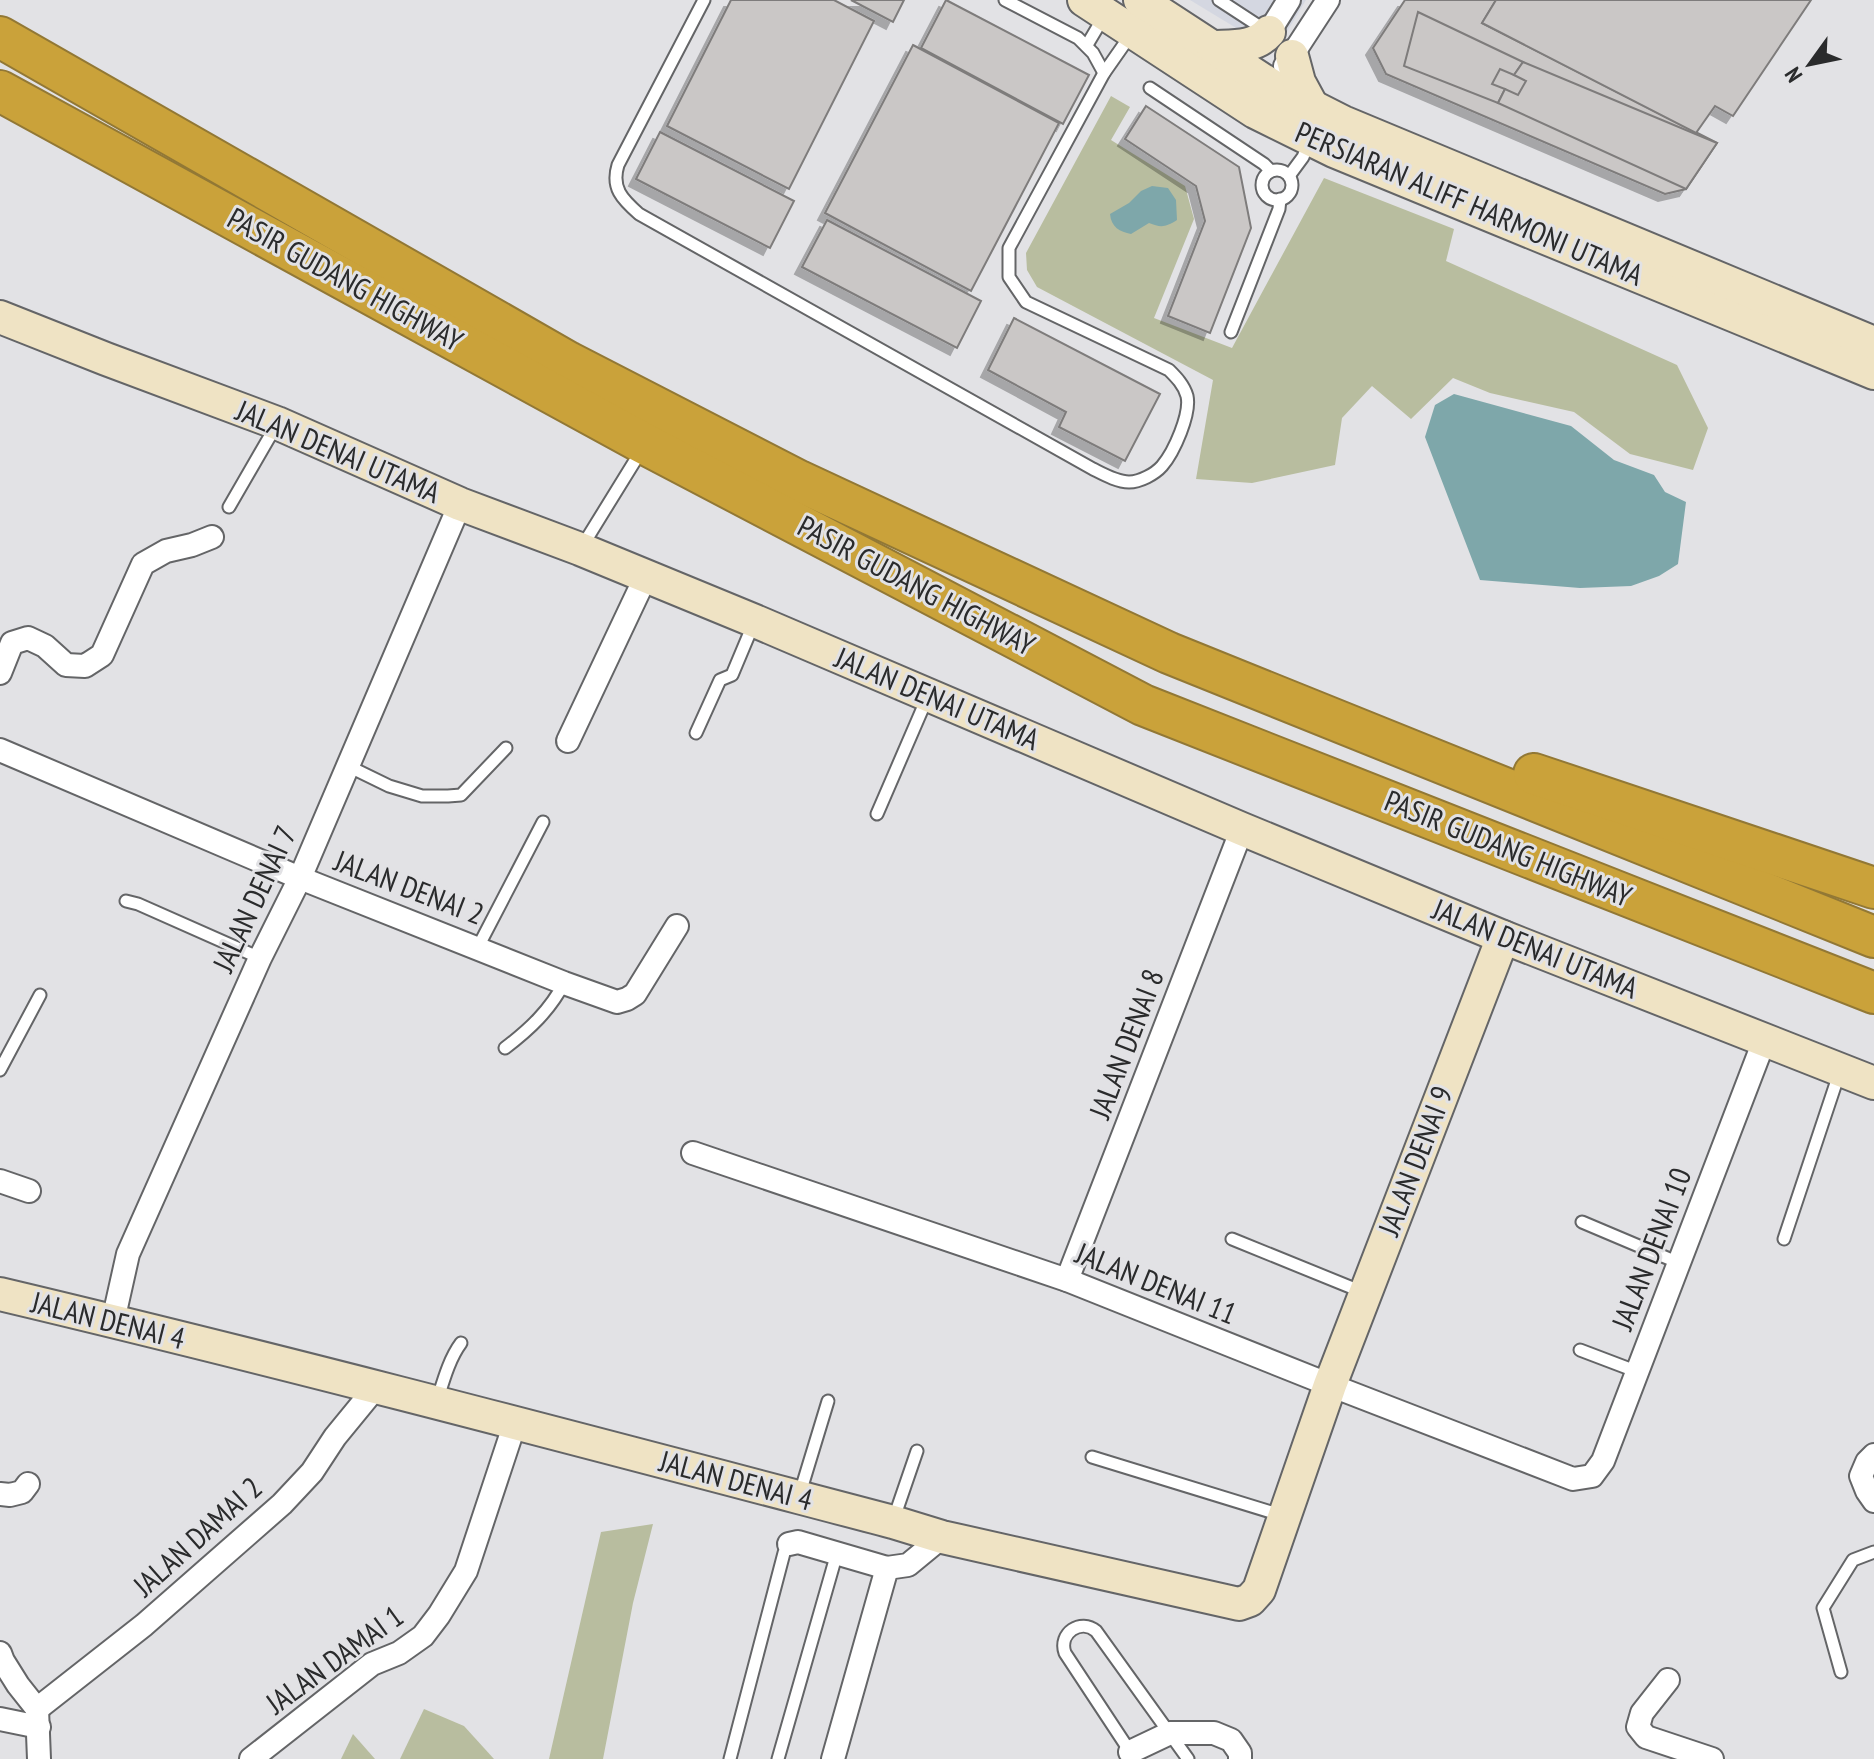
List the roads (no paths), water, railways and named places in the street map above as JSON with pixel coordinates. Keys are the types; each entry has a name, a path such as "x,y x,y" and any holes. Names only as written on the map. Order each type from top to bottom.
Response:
{"highway":[{"name":"PASIR GUDANG HIGHWAY","path":"0,37 568,362 799,481 1169,653 1874,937"},
{"name":"PASIR GUDANG HIGHWAY","path":"0,91 646,444 1143,705 1874,993"},
{"path":"1169,653 1874,888"}],"street":[{"name":"PERSIARAN ALIFF HARMONI UTAMA","path":"1140,0 1213,47 1264,99 1310,139 1874,373"},
{"path":"1213,47 1254,43 1266,36 1289,0"},
{"path":"1264,99 1328,0"},
{"name":"PERSIARAN ALIFF HARMONI UTAMA","path":"1094,7 1132,32 1264,99 1312,106 1343,122 1874,343"},
{"path":"1292,56 1299,82 1312,106"},
{"name":"JALAN DENAI UTAMA","path":"0,317 277,423 460,504 580,549 755,621 1503,937 1874,1083"},
{"name":"JALAN DENAI 7","path":"113,1321 128,1254 260,958 300,878 460,504"},
{"path":"0,673 12,643 28,638 45,646 66,665 85,666 102,655 143,564 166,551 212,537"},
{"path":"568,741 646,576"},
{"name":"JALAN DENAI 2","path":"0,750 300,878 617,1002 635,994 677,926"},
{"name":"JALAN DENAI 8","path":"1067,1280 1242,829"},
{"name":"JALAN DENAI 9","path":"1330,1385 1503,937"},
{"name":"JALAN DENAI 10","path":"1592,1476 1603,1461 1764,1041"},
{"name":"JALAN DENAI 11","path":"693,1153 1067,1280 1573,1479 1592,1476"},
{"path":"0,1181 29,1191"},
{"name":"JALAN DENAI 4","path":"0,1294 436,1402 942,1537 1239,1604 1250,1600 1259,1590 1330,1385"},
{"name":"JALAN DAMAI 2","path":"38,1718 282,1504 312,1472 335,1437 376,1387"},
{"name":"JALAN DAMAI 1","path":"251,1759 372,1664 399,1653 423,1636 466,1571 515,1423"},
{"path":"1874,1455 1861,1476 1874,1501"},
{"path":"0,1494 22,1492 28,1484"},
{"path":"789,1544 798,1542 887,1568 908,1565 942,1537"},
{"path":"833,1759 887,1568"},
{"path":"0,1653 38,1718 39,1759"},
{"path":"1668,1680 1642,1713 1638,1727 1646,1737 1712,1759"},
{"path":"0,1719 38,1718"},
{"path":"1132,1755 1170,1733 1214,1733 1231,1740 1240,1753 1240,1759"}],"lane":[{"path":"704,0 618,165 615,176 623,200 651,221 1093,469 1129,482 1145,478 1160,468 1173,450 1187,410 1187,396 1180,381 1169,370 1026,302 1009,277 1008,266 1009,248 1104,73 1132,32"},
{"path":"1005,0 1066,30 1087,45 1104,73"},
{"path":"1219,0 1269,32"},
{"path":"1087,45 1094,7"},
{"path":"1150,88 1271,171"},
{"path":"1289,176 1303,157 1310,139"},
{"path":"1281,170 1289,176 1292,188 1280,199 1271,198 1264,191 1263,182 1271,171 1281,170"},
{"path":"1231,332 1279,209 1280,199"},
{"path":"229,507 277,423"},
{"path":"580,549 646,444"},
{"path":"696,733 720,680 732,675 755,621"},
{"path":"877,814 928,696"},
{"path":"348,766 389,786 422,796 461,795 506,748"},
{"path":"478,947 543,822"},
{"path":"126,901 260,958"},
{"path":"505,1048 540,1018 564,983"},
{"path":"0,1070 40,995"},
{"path":"1784,1239 1840,1071"},
{"path":"1582,1222 1679,1263"},
{"path":"1232,1239 1365,1293"},
{"path":"436,1402 461,1343"},
{"path":"1580,1350 1638,1372"},
{"path":"799,1497 828,1401"},
{"path":"893,1522 917,1451"},
{"path":"1092,1457 1284,1516"},
{"path":"730,1759 784,1553 789,1544"},
{"path":"778,1759 837,1552"},
{"path":"1841,1672 1823,1608 1853,1560 1874,1552"},
{"path":"1132,1755 1062,1646 1064,1639 1078,1627 1091,1626 1096,1631 1188,1759"}],"water":[{"path":"1152,186 1168,188 1176,200 1177,220 1163,226 1149,223 1131,234 1117,228 1110,214"},
{"path":"1454,394 1571,426 1614,460 1654,475 1665,492 1686,502 1678,564 1659,576 1631,586 1580,588 1480,580 1425,437 1435,405"}]}
